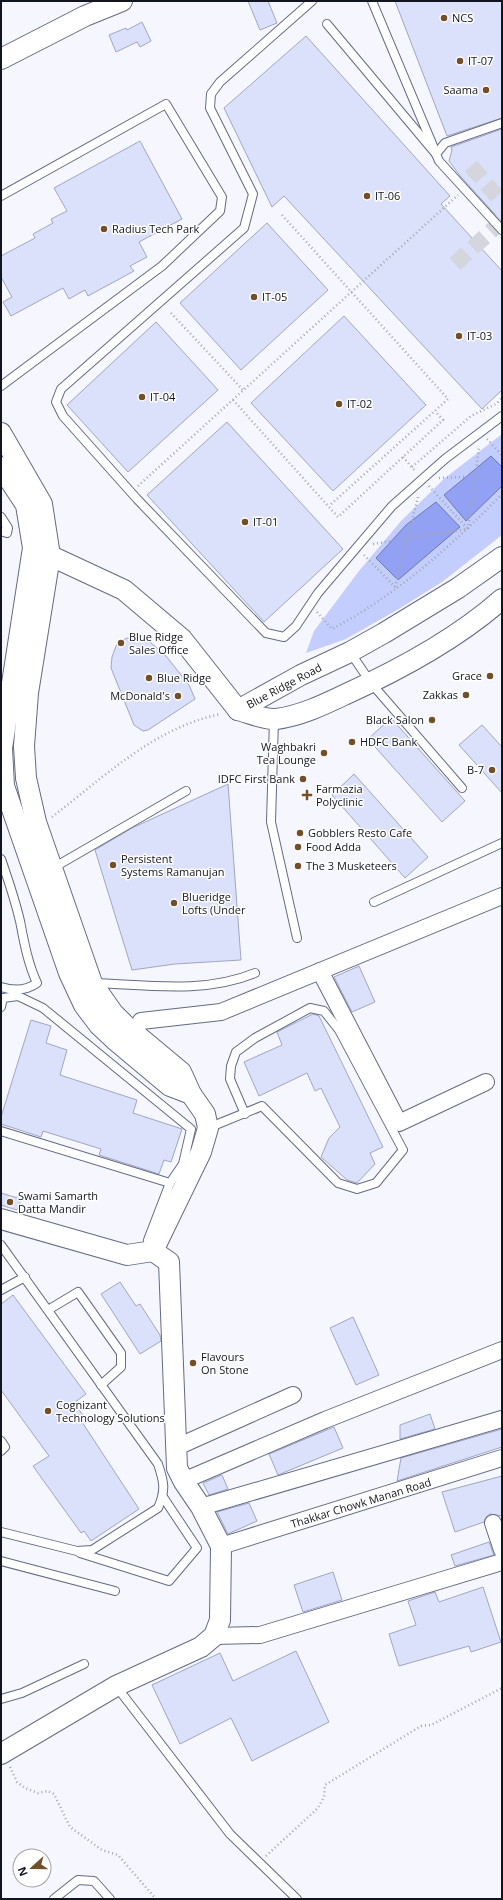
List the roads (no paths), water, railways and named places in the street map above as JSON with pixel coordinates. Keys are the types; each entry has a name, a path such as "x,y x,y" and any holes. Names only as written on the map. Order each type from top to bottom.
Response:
{"street":[{"path":"1,59 85,16 122,1"},
{"path":"1,433 42,504 42,552 28,693 4,786 76,991 99,1025 129,1040 181,1072 192,1094 205,1114 208,1128 201,1152 149,1252"},
{"path":"1,468 26,505 42,552 124,590 182,639 238,710"},
{"name":"Blue Ridge Road","path":"238,710 301,675 350,652 458,588 502,557"},
{"name":"Blue Ridge Road","path":"238,710 274,719 294,716 371,683 432,649 502,599"},
{"path":"11,760 29,796 38,828 92,983 129,1040"},
{"path":"129,1040 141,1020 221,1012 502,896"},
{"path":"320,971 400,1123 486,1082"},
{"path":"1,1219 127,1255 149,1252 169,1262 178,1447 177,1468 183,1481 201,1507 221,1546 220,1620 214,1636 201,1647 116,1686 3,1753"},
{"path":"183,1481 325,1420 502,1350"},
{"path":"178,1447 293,1395"},
{"path":"201,1507 502,1419"},
{"name":"Thakkar Chowk Manan Road","path":"221,1546 502,1458"},
{"path":"493,1523 502,1550"},
{"path":"214,1636 260,1635 502,1562"}],"lane":[{"path":"312,1 220,82 211,94 210,108 253,194 244,228 60,389 56,402 63,416 131,492 266,633 284,637 296,626 311,604 392,506 423,479 502,416"},
{"path":"372,1 439,161 502,230"},
{"path":"327,24 436,154"},
{"path":"1,196 166,104 222,196 220,211 162,266 1,386"},
{"path":"436,154 445,143 502,123"},
{"path":"1,517 8,528 7,533 1,531"},
{"path":"350,652 371,683 462,788"},
{"path":"274,719 271,822 297,938"},
{"path":"53,868 186,791"},
{"path":"374,902 502,843"},
{"path":"1,859 18,914 23,941 37,983 29,989 22,990 11,990 1,987"},
{"path":"92,983 212,986 241,979 255,973"},
{"path":"1,1007 2,998 18,996 43,1008 191,1129 183,1164 170,1183 149,1252"},
{"path":"208,1128 245,1114 262,1106 338,1183 357,1189 376,1183 403,1150 339,1030 324,1012 310,1008 255,1038 236,1052 231,1066 230,1079 245,1114"},
{"path":"1,1131 170,1183"},
{"path":"1,1245 158,1464 164,1482 163,1497 158,1508 92,1550 77,1551"},
{"path":"1,1290 25,1277"},
{"path":"48,1310 78,1292 120,1353 121,1366 101,1385"},
{"path":"1,1441 5,1446 1,1451"},
{"path":"1,1532 77,1551 169,1581 196,1548 163,1497"},
{"path":"1,1561 115,1591"},
{"path":"1,1699 22,1694 84,1664"},
{"path":"116,1686 230,1834 297,1899"},
{"path":"54,1899 78,1880 94,1881 110,1899"}],"water":[{"path":"491,456 502,467 502,486 466,521 444,495"},
{"path":"436,502 460,527 398,580 376,558 406,525"}],"tunnel":[{"path":"471,166 502,202"},
{"path":"455,264 502,221"}],"place":[{"name":"NCS","path":"444,18"},
{"name":"IT-07","path":"460,61"},
{"name":"Saama","path":"486,90"},
{"name":"IT-06","path":"367,196"},
{"name":"Radius Tech Park","path":"104,229"},
{"name":"IT-05","path":"254,297"},
{"name":"IT-03","path":"459,336"},
{"name":"IT-04","path":"142,397"},
{"name":"IT-02","path":"339,404"},
{"name":"IT-01","path":"245,522"},
{"name":"Blue Ridge Sales Office","path":"121,643"},
{"name":"Grace","path":"490,676"},
{"name":"Blue Ridge","path":"149,678"},
{"name":"Zakkas","path":"466,695"},
{"name":"McDonald's","path":"178,696"},
{"name":"Black Salon","path":"432,720"},
{"name":"HDFC Bank","path":"352,742"},
{"name":"Waghbakri Tea Lounge","path":"324,753"},
{"name":"B-7","path":"492,770"},
{"name":"IDFC First Bank","path":"303,779"},
{"name":"Farmazia Polyclinic","path":"307,795"},
{"name":"Gobblers Resto Cafe","path":"300,833"},
{"name":"Food Adda","path":"298,847"},
{"name":"Persistent Systems Ramanujan","path":"113,865"},
{"name":"The 3 Musketeers","path":"298,866"},
{"name":"Blueridge Lofts (Under","path":"174,903"},
{"name":"Swami Samarth Datta Mandir","path":"10,1202"},
{"name":"Flavours On Stone","path":"193,1363"},
{"name":"Cognizant Technology Solutions","path":"48,1411"}]}
